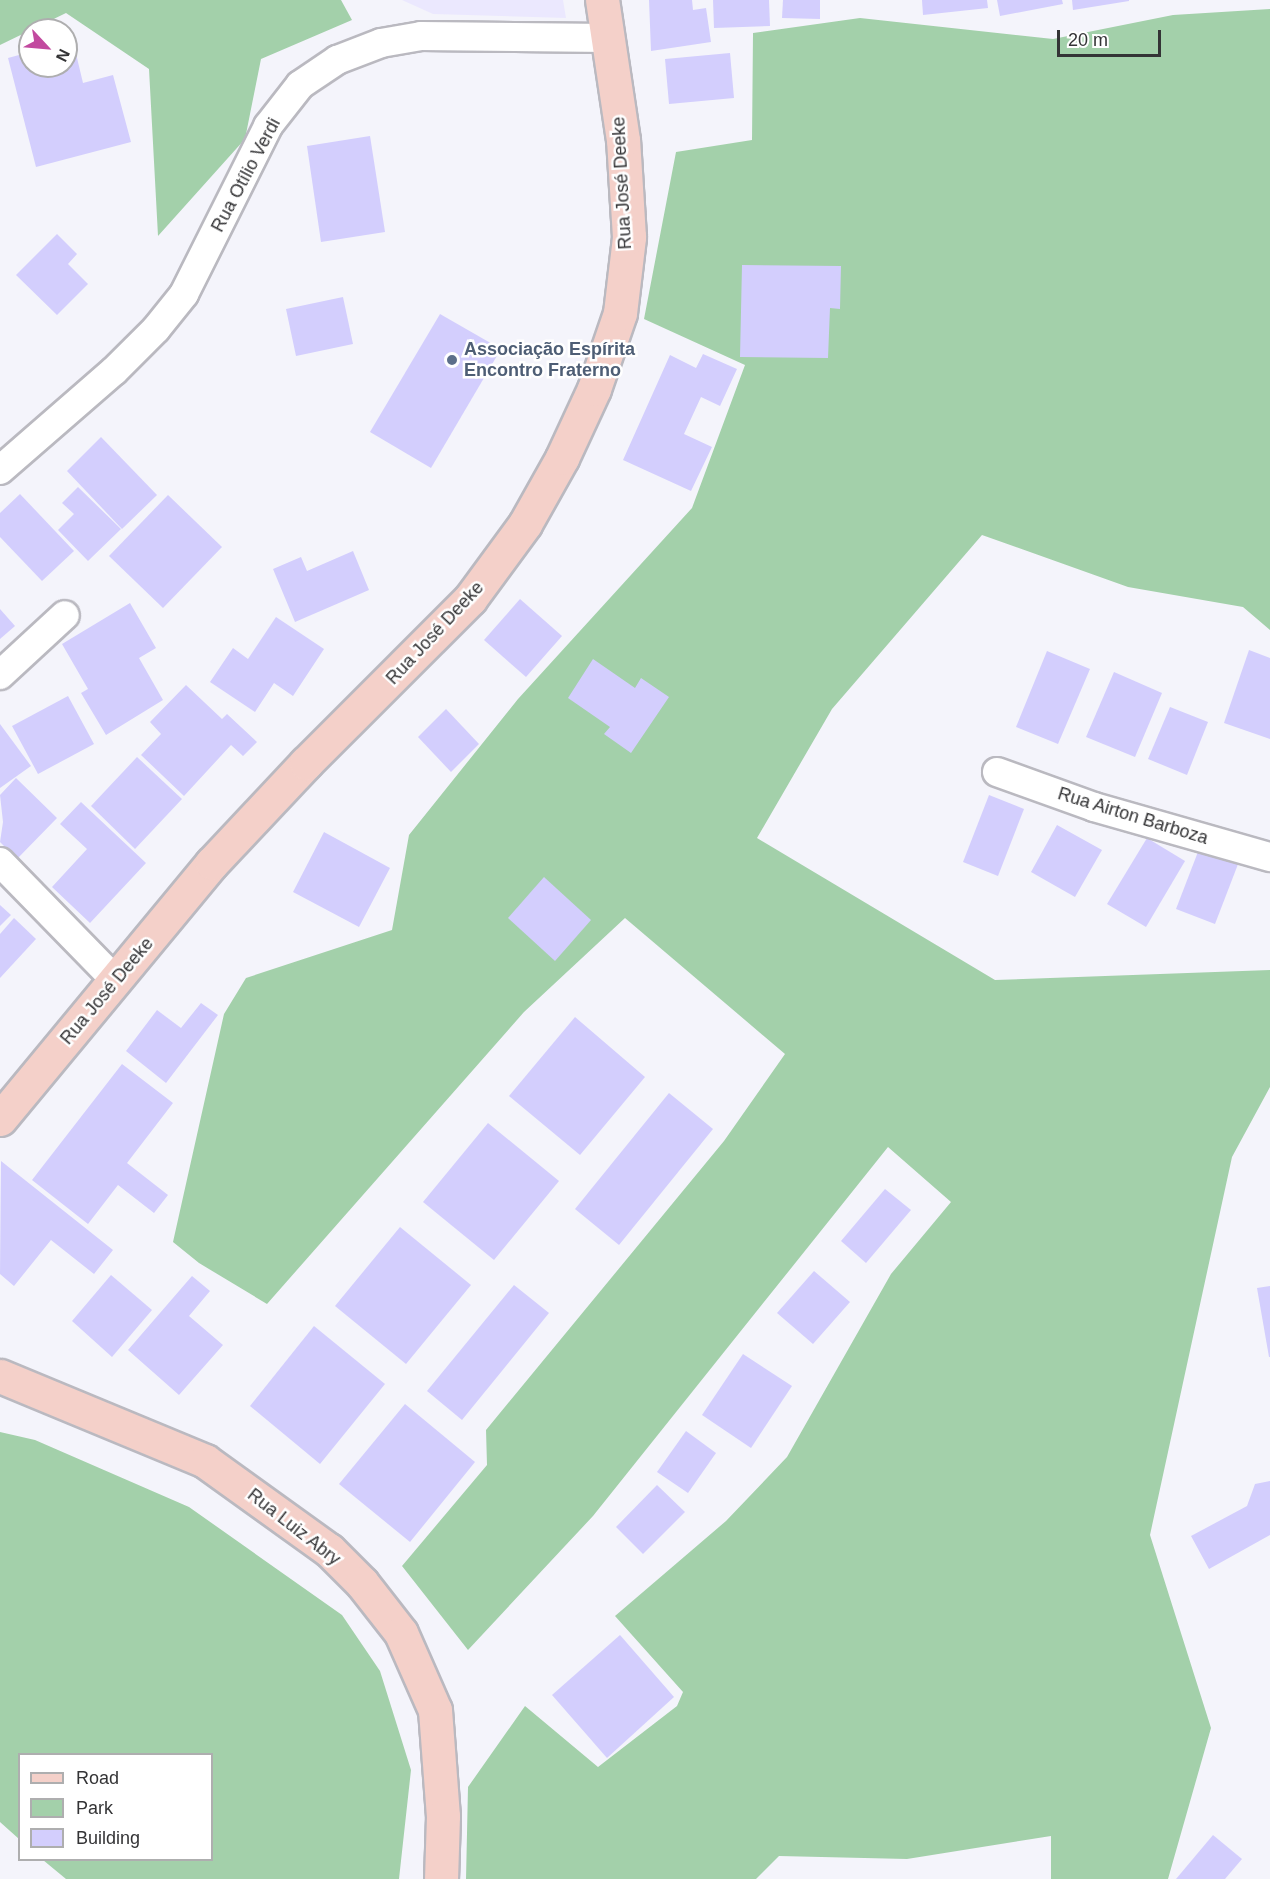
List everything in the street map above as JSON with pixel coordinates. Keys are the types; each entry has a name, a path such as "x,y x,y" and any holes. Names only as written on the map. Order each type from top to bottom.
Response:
{"street":[{"name":"Rua José Deeke","path":"0,1119 212,863 260,811 470,599 525,524 562,458 594,389 620,313 629,237 623,140 602,0"},
{"name":"Rua Otílio Verdi","path":"0,470 114,371 184,294 268,126 300,85 338,60 381,43 421,36 608,38"},
{"path":"0,675 65,615"},
{"name":"Rua Airton Barboza","path":"998,772 1095,807 1270,857"},
{"path":"0,862 116,981"},
{"name":"Rua Luiz Abry","path":"0,1376 205,1461 329,1550 362,1584 401,1633 435,1710 443,1816 441,1879"}],"shaded area":[{"path":"402,0 563,0 566,18 433,14"}],"green space":[{"path":"0,0 341,0 352,20 261,59 245,139 158,236 149,69 78,21 78,18 66,13 56,18 18,18 18,36 0,45"},
{"path":"1270,9 1270,630 1243,607 1128,587 982,535 832,709 757,838 995,980 1270,970 1270,1087 1232,1157 1150,1535 1211,1728 1168,1879 1051,1879 1051,1836 907,1859 779,1856 756,1879 466,1879 468,1787 525,1706 598,1767 677,1706 683,1692 615,1616 726,1521 787,1457 891,1274 951,1202 888,1147 593,1516 468,1650 402,1566 487,1465 486,1430 724,1141 785,1054 625,918 524,1012 267,1304 199,1263 173,1242 224,1014 246,978 392,930 409,835 518,699 692,508 745,365 644,319 676,152 752,140 753,33 860,18 1053,39 1173,15"},
{"path":"0,1432 35,1440 189,1507 342,1615 380,1671 411,1770 399,1879 66,1879 44,1861 213,1861 213,1753 18,1753 18,1838 0,1822"}],"building":[{"path":"649,0 692,0 693,10 706,8 711,42 651,51"},
{"path":"713,0 769,0 770,26 714,28"},
{"path":"783,0 820,0 820,19 782,18"},
{"path":"922,0 987,0 988,8 923,15"},
{"path":"997,0 1062,0 1063,4 1000,16"},
{"path":"1072,0 1129,0 1129,1 1073,10"},
{"path":"730,53 734,98 669,104 665,59"},
{"path":"18,55 18,78 78,78 78,62 83,83 113,75 131,142 36,167 8,58"},
{"path":"370,136 385,232 321,242 307,146"},
{"path":"57,234 77,254 68,264 88,284 57,315 16,275"},
{"path":"742,265 841,266 840,309 830,308 828,358 740,357"},
{"path":"343,297 353,344 296,356 286,309"},
{"path":"440,314 501,349 431,468 370,432"},
{"path":"703,354 737,369 720,406 701,397 684,434 712,447 691,491 623,460 670,355 696,368"},
{"path":"101,437 157,495 122,529 67,471"},
{"path":"78,487 121,529 88,561 58,530 74,514 62,503"},
{"path":"20,494 74,551 42,581 0,537 0,513"},
{"path":"168,495 222,547 163,608 109,556"},
{"path":"353,551 369,590 295,622 273,569 301,557 307,571"},
{"path":"520,599 562,636 526,677 484,640"},
{"path":"130,603 156,648 139,658 163,700 106,735 81,693 88,689 62,644"},
{"path":"0,609 15,626 0,639"},
{"path":"276,617 324,649 293,696 274,683 255,712 210,682 233,648 248,659"},
{"path":"1249,650 1270,658 1270,739 1224,723"},
{"path":"1047,651 1090,669 1058,744 1016,727"},
{"path":"593,659 635,688 641,678 669,697 631,753 604,734 610,727 568,698"},
{"path":"1114,672 1162,693 1135,757 1086,737"},
{"path":"186,685 222,719 227,714 257,742 243,756 231,745 184,796 141,755 161,734 150,722"},
{"path":"68,696 94,744 38,774 12,726"},
{"path":"1170,707 1208,722 1187,775 1148,759"},
{"path":"446,709 479,744 451,772 418,737"},
{"path":"0,724 31,766 0,788"},
{"path":"137,757 182,799 135,849 91,806"},
{"path":"16,778 57,818 17,859 0,842 3,822 0,795"},
{"path":"989,795 1024,809 998,876 963,862"},
{"path":"81,802 146,863 90,923 52,887 87,849 60,824"},
{"path":"1057,825 1102,850 1075,897 1031,872"},
{"path":"324,832 390,868 359,927 293,892"},
{"path":"1147,838 1185,861 1146,927 1107,904"},
{"path":"1201,844 1240,859 1215,924 1176,909"},
{"path":"544,877 591,920 555,961 508,918"},
{"path":"0,905 11,915 0,926"},
{"path":"14,918 36,939 0,978 0,934"},
{"path":"201,1003 218,1015 166,1083 126,1051 157,1010 181,1028"},
{"path":"575,1017 645,1077 580,1155 509,1096"},
{"path":"122,1064 173,1103 127,1163 168,1195 154,1213 118,1185 88,1224 32,1180"},
{"path":"669,1093 713,1129 619,1245 575,1209"},
{"path":"488,1123 559,1181 494,1260 423,1202"},
{"path":"1,1161 113,1250 94,1274 51,1240 14,1286 0,1274"},
{"path":"885,1189 911,1210 866,1263 841,1241"},
{"path":"400,1227 471,1285 406,1364 335,1306"},
{"path":"814,1271 850,1302 813,1344 777,1313"},
{"path":"111,1275 152,1310 112,1357 72,1321"},
{"path":"192,1276 210,1291 189,1316 223,1345 179,1395 128,1350"},
{"path":"514,1285 549,1313 462,1420 427,1391"},
{"path":"1270,1286 1270,1357 1269,1357 1257,1288"},
{"path":"314,1326 385,1384 320,1464 250,1406"},
{"path":"743,1354 792,1386 751,1448 702,1415"},
{"path":"405,1404 475,1462 410,1542 339,1484"},
{"path":"686,1431 716,1453 688,1493 657,1472"},
{"path":"1270,1481 1270,1535 1209,1569 1191,1536 1247,1506 1255,1484"},
{"path":"657,1485 685,1512 643,1554 616,1527"},
{"path":"620,1635 674,1697 607,1758 552,1695"},
{"path":"1213,1835 1242,1859 1225,1879 1176,1879"}],"place":[{"name":"Associação Espírita Encontro Fraterno","path":"452,360"}]}
